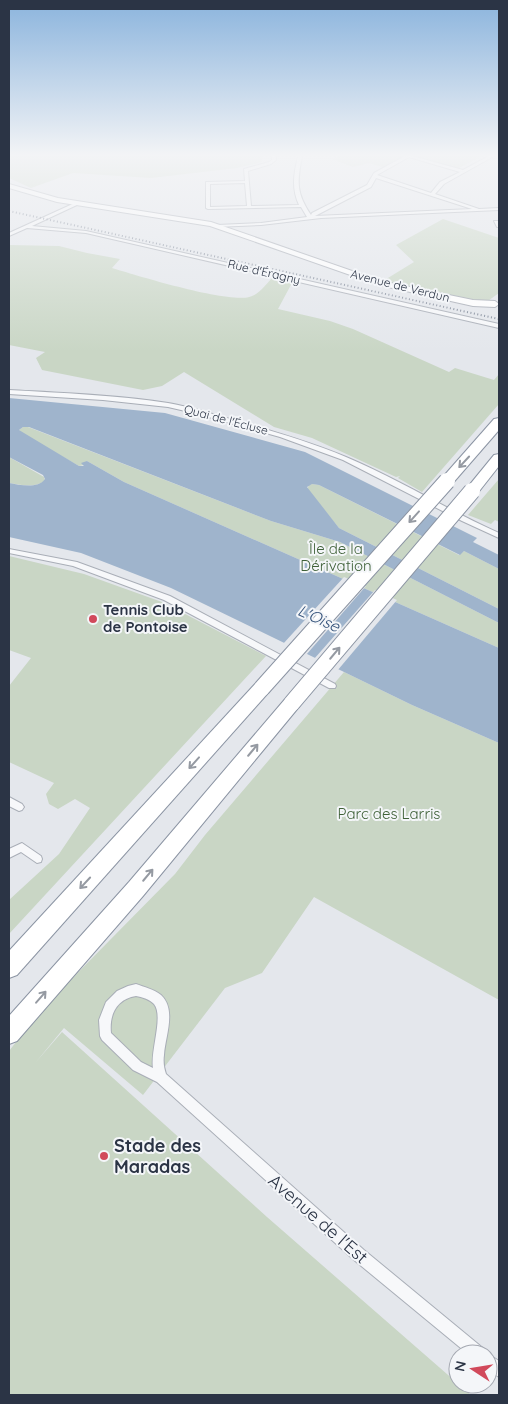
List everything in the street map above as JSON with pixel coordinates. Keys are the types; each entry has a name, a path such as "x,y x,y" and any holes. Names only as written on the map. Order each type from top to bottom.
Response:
{"highway":[{"path":"9,966 262,688 499,422"},
{"path":"9,1033 136,889 499,458"}],"main road":[{"name":"Avenue de Verdun","path":"190,222 217,226 370,280 496,308"}],"street":[{"path":"9,235 39,222"},
{"path":"217,226 277,222"},
{"path":"499,222 496,222 499,226"},
{"name":"Rue d'Éragny","path":"28,227 76,231 499,326"},
{"name":"Quai de l'Écluse","path":"9,392 78,395 159,404 192,410 308,444 360,465 429,502 499,536"},
{"path":"9,550 74,564 167,598 332,686"},
{"path":"9,801 20,807"},
{"path":"9,854 22,847 37,859"},
{"path":"136,990 148,994 159,1001 162,1006 164,1019 158,1054 161,1078 137,1066 106,1036 104,1024 107,1010 116,998 126,992 136,990"},
{"name":"Avenue de l'Est","path":"161,1078 359,1255 467,1344"}],"green space":[{"path":"438,222 450,222 499,238 499,293 485,303 383,281 414,262 396,245"},
{"path":"9,245 59,246 120,259 112,268 182,288 222,296 238,298 253,296 273,277 293,281 278,309 330,321 353,329 449,372 455,368 494,380 499,374 499,404 422,492 398,478 400,476 396,477 312,438 274,427 184,372 162,386 143,390 42,370 36,358 45,352 9,345"},
{"name":"Île de la Dérivation","path":"23,427 28,427 271,521 340,542 499,623 499,648 124,482 87,461 84,465 79,466 21,433 19,430"},
{"path":"9,457 44,477 45,481 32,485 9,483"},
{"path":"499,479 499,522 495,520 491,524 468,515"},
{"name":"Île de la Dérivation","path":"312,484 319,485 459,555 464,551 499,569 499,609 339,528 307,489"},
{"path":"9,556 84,574 162,602 266,656 9,934 9,900 59,854 90,808 75,799 58,809 49,804 46,794 54,783 9,762 9,686 31,658 9,650"},
{"name":"Parc des Larris","path":"344,672 412,705 499,743 499,1000 314,897 262,973 225,988 143,1095 64,1028 36,1062 62,1032 267,1217 448,1375 448,1394 471,1395 9,1395 9,1051 42,1009 175,874 205,835"}],"water":[{"name":"L'Oise","path":"9,398 165,413 305,452 477,538 473,542 499,555 499,569 464,551 460,555 319,485 312,484 307,487 339,528 499,609 499,623 340,542 271,521 29,427 23,427 19,430 79,466 84,466 81,463 87,461 124,482 499,648 499,743 412,705 171,588 81,553 9,537 9,483 33,485 45,479 43,475 9,457"}],"pier":[{"path":"344,577 366,586 306,655 283,644"},
{"path":"375,590 397,600 337,671 314,659"}],"railway":[{"path":"57,222 499,319"}],"place":[{"name":"Tennis Club de Pontoise","path":"93,619"},
{"name":"Stade des Maradas","path":"104,1156"}]}
